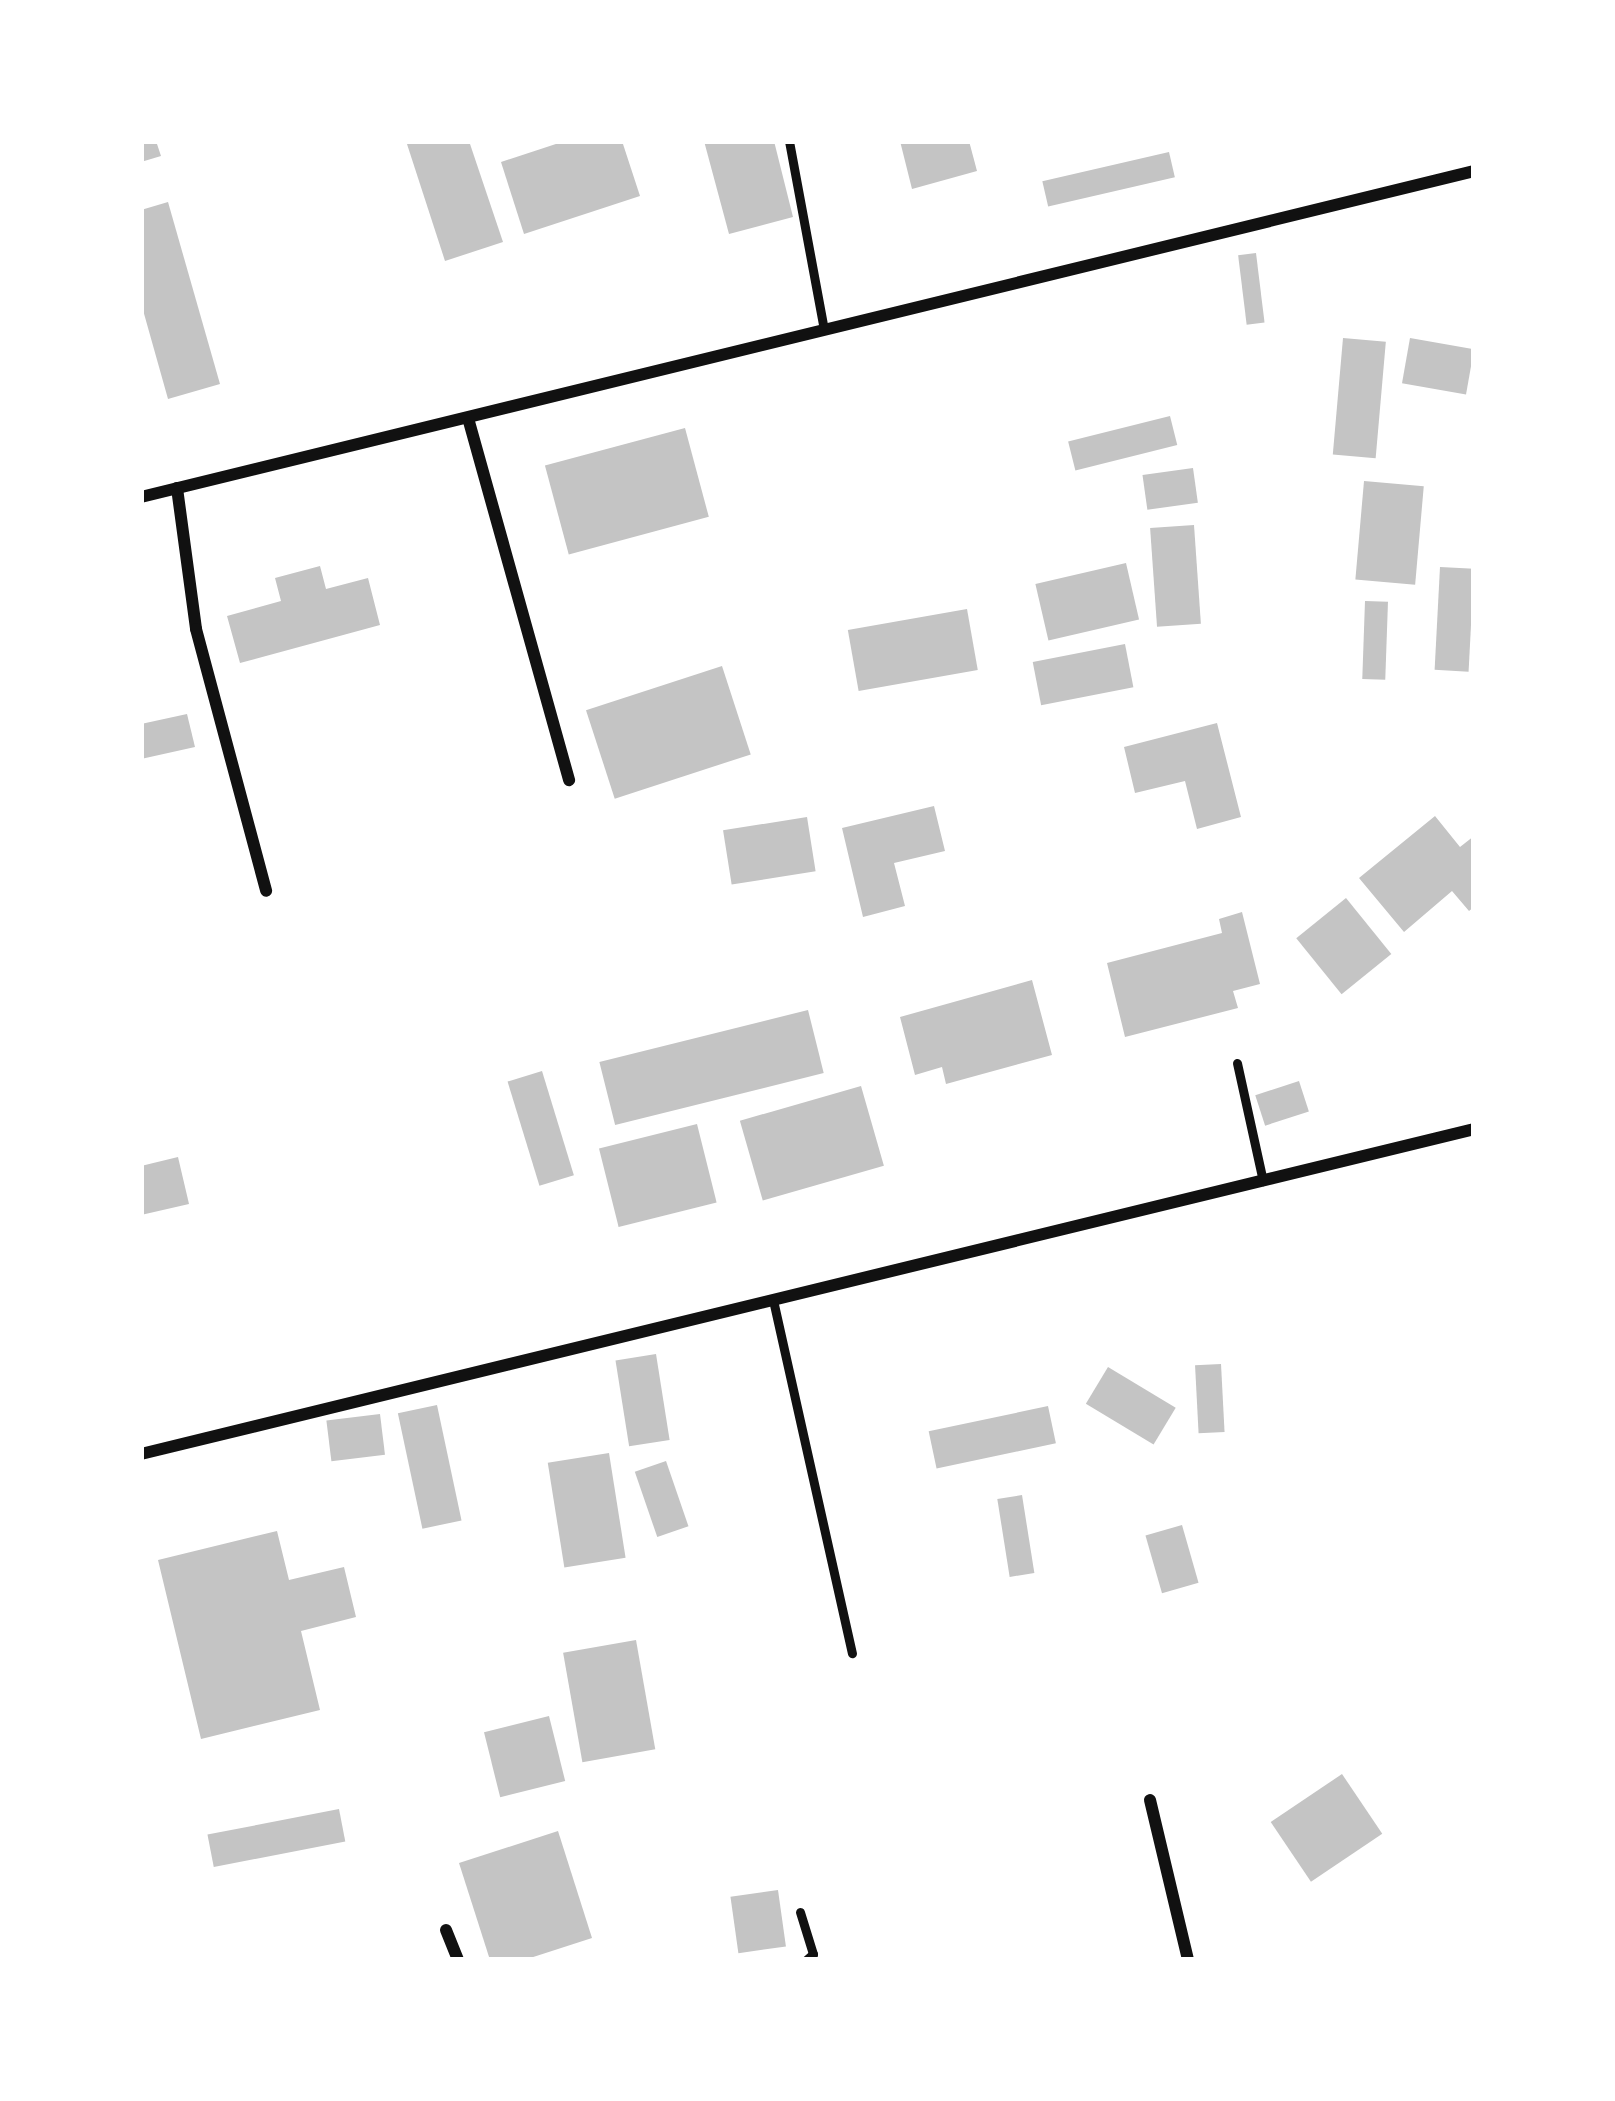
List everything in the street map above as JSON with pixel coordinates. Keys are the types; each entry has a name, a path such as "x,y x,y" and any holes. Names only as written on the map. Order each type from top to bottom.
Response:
{"street":[{"path":"141,497 1474,171"},
{"path":"468,418 569,780"},
{"path":"177,488 196,628 266,891"},
{"path":"141,1454 1474,1129"},
{"path":"1150,1800 1188,1960"},
{"path":"446,1930 458,1960"}],"lane":[{"path":"789,141 824,329"},
{"path":"1237,1064 1262,1181"},
{"path":"773,1300 852,1653"},
{"path":"800,1912 813,1954 806,1960"}],"building":[{"path":"141,141 156,141 161,156 141,162"},
{"path":"406,141 469,141 503,242 445,261"},
{"path":"565,141 622,141 640,196 524,234 501,162"},
{"path":"704,141 774,141 793,217 729,234"},
{"path":"900,141 969,141 977,171 912,189"},
{"path":"1169,152 1175,177 1048,207 1042,181"},
{"path":"168,202 220,384 168,399 141,303 141,210"},
{"path":"1256,253 1265,322 1247,325 1238,255"},
{"path":"1343,338 1386,342 1376,458 1333,455"},
{"path":"1410,338 1474,349 1466,395 1402,383"},
{"path":"1170,416 1177,445 1075,471 1068,441"},
{"path":"685,428 709,517 569,554 545,466"},
{"path":"1193,468 1198,503 1147,510 1142,475"},
{"path":"1364,481 1424,486 1415,585 1355,580"},
{"path":"1194,525 1201,624 1157,627 1150,528"},
{"path":"1126,563 1139,620 1048,640 1035,584"},
{"path":"320,566 326,589 368,578 380,625 240,663 227,616 281,601 275,578"},
{"path":"1440,567 1474,569 1469,672 1435,670"},
{"path":"1365,601 1388,602 1385,680 1362,679"},
{"path":"967,609 978,670 859,691 848,630"},
{"path":"1125,644 1133,687 1041,705 1033,662"},
{"path":"722,666 751,754 615,799 586,710"},
{"path":"187,714 195,747 141,759 141,724"},
{"path":"1217,723 1241,817 1197,829 1185,781 1135,793 1124,747"},
{"path":"934,806 945,851 894,863 905,906 863,917 842,828"},
{"path":"1435,816 1460,847 1474,836 1474,907 1469,911 1452,891 1404,932 1359,878"},
{"path":"807,817 816,871 732,885 723,830"},
{"path":"1346,898 1391,954 1342,994 1296,938"},
{"path":"1242,912 1260,984 1233,991 1238,1008 1125,1037 1107,963 1222,933 1219,919"},
{"path":"1032,980 1052,1055 946,1084 942,1067 915,1075 900,1017"},
{"path":"808,1010 824,1073 615,1125 599,1062"},
{"path":"542,1071 574,1175 539,1186 508,1082"},
{"path":"1299,1081 1309,1111 1265,1126 1255,1095"},
{"path":"861,1086 884,1166 763,1201 740,1121"},
{"path":"697,1124 717,1203 619,1227 599,1148"},
{"path":"178,1157 189,1204 141,1215 141,1166"},
{"path":"656,1354 670,1440 629,1446 616,1360"},
{"path":"1221,1364 1225,1432 1199,1433 1195,1365"},
{"path":"1108,1367 1176,1408 1154,1445 1086,1404"},
{"path":"437,1405 462,1520 422,1529 398,1413"},
{"path":"1048,1406 1056,1443 937,1469 929,1431"},
{"path":"380,1414 385,1455 331,1461 326,1421"},
{"path":"609,1453 626,1558 564,1567 548,1463"},
{"path":"666,1461 688,1526 657,1537 635,1472"},
{"path":"1022,1495 1034,1573 1010,1577 997,1499"},
{"path":"1182,1525 1199,1583 1162,1593 1145,1535"},
{"path":"277,1531 289,1580 344,1567 356,1617 301,1631 320,1710 201,1739 158,1560"},
{"path":"636,1640 655,1749 582,1762 563,1653"},
{"path":"549,1716 565,1781 500,1797 484,1732"},
{"path":"1342,1774 1382,1834 1311,1882 1271,1822"},
{"path":"339,1809 345,1841 214,1867 207,1835"},
{"path":"558,1831 592,1938 524,1960 490,1960 459,1863"},
{"path":"778,1890 786,1946 738,1953 730,1897"}]}
